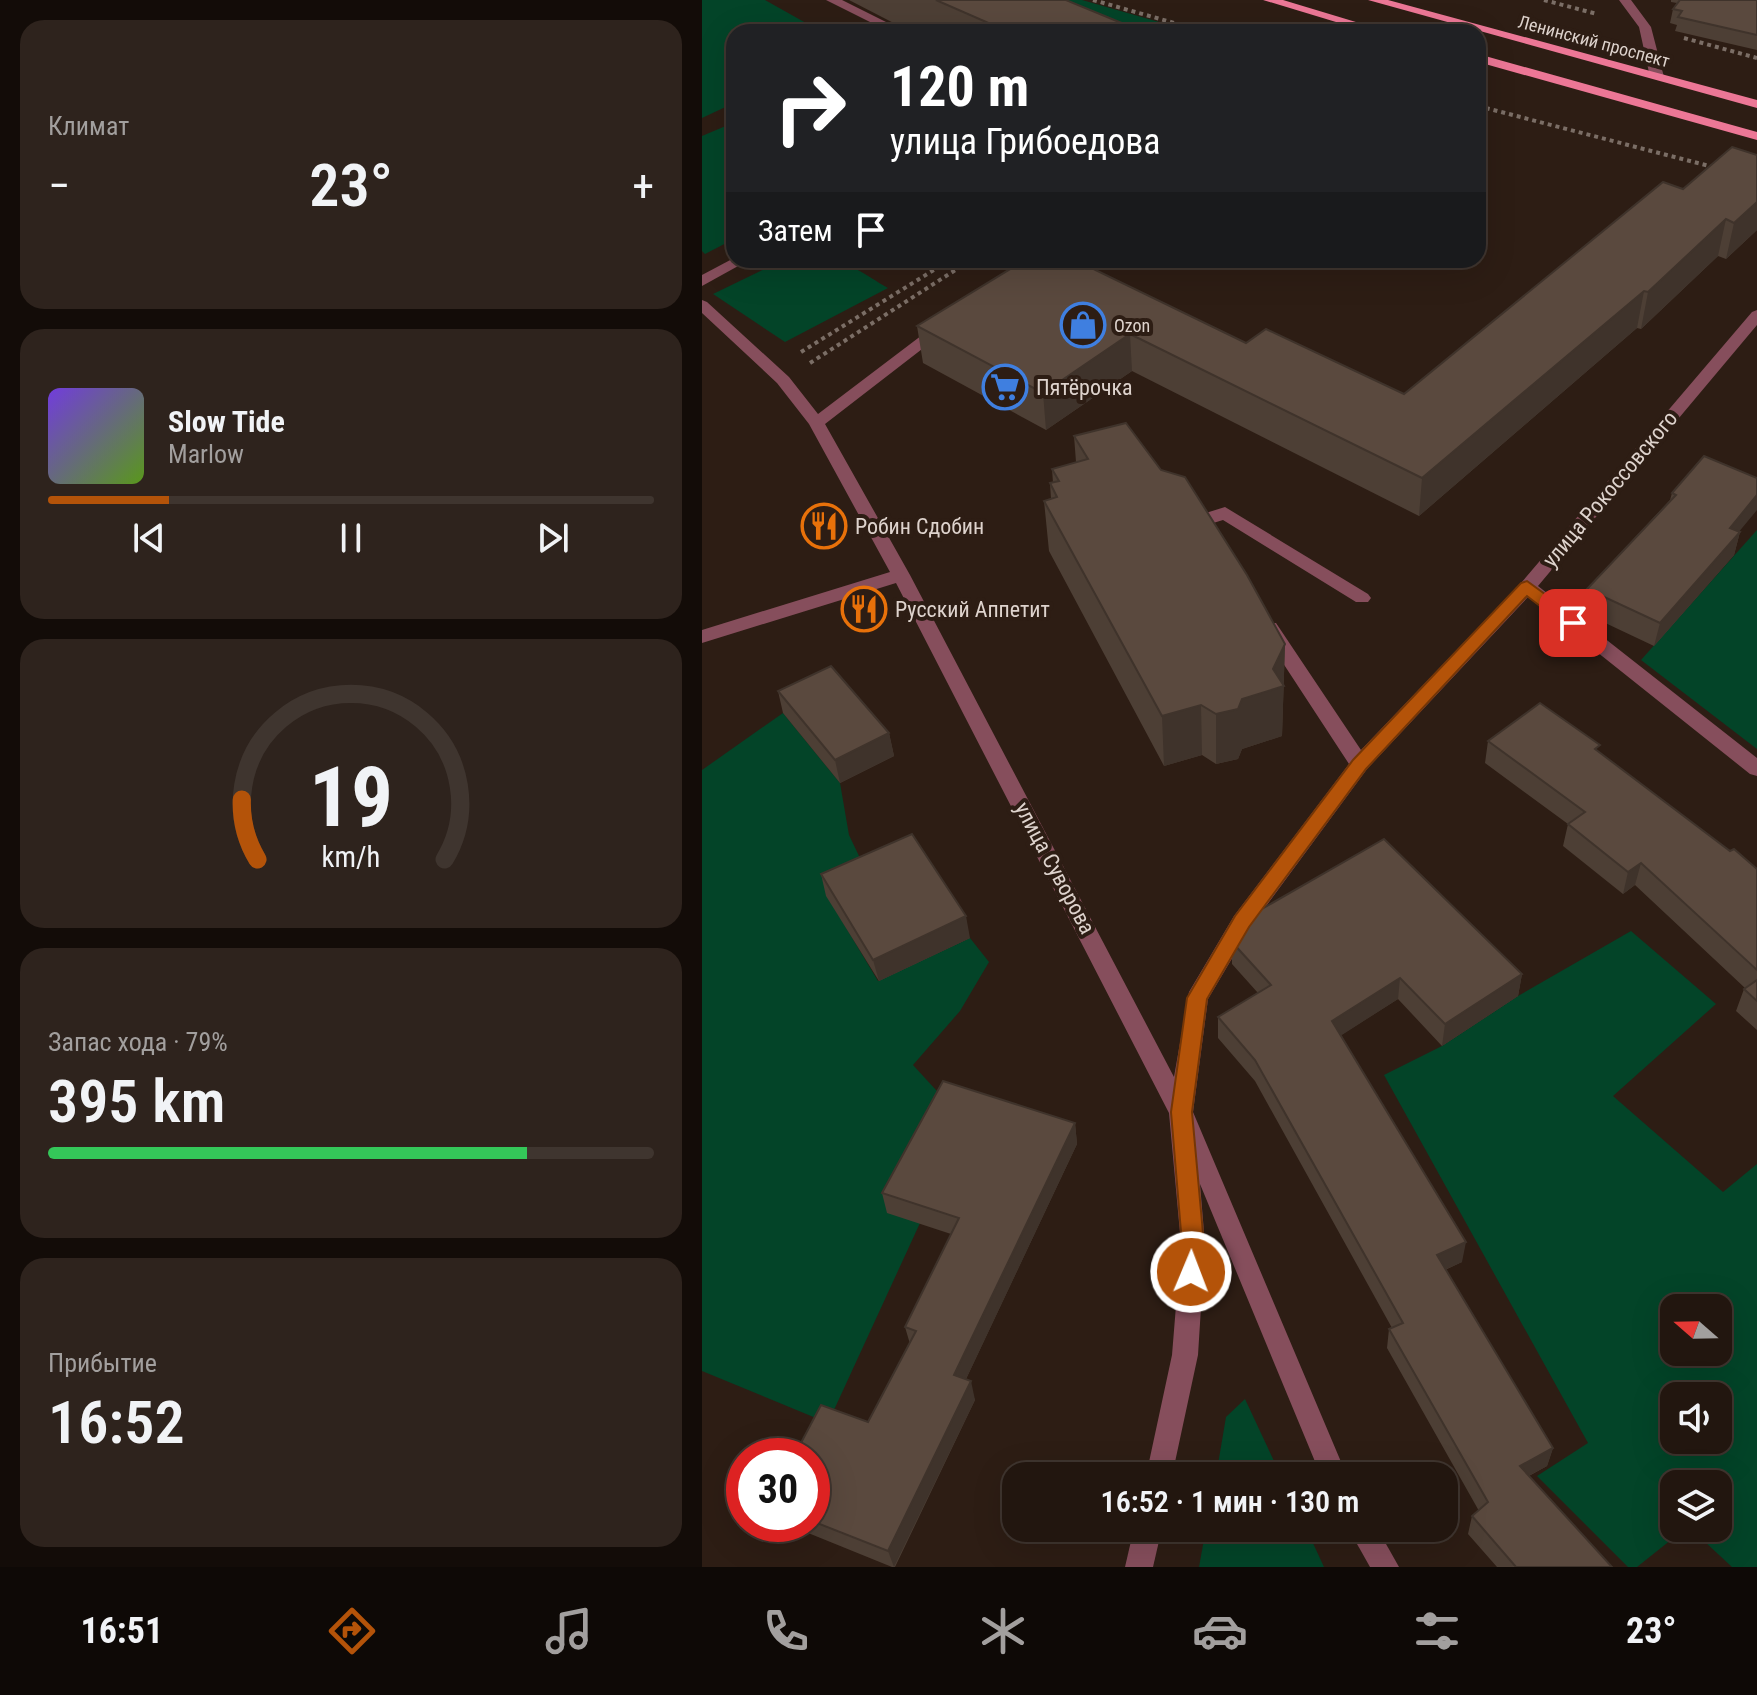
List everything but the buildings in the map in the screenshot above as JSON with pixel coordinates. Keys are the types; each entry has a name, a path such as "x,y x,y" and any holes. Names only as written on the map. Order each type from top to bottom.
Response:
{"main road":[{"path":"1269,0 1354,24"},
{"name":"Ленинский проспект","path":"1374,0 1462,24"},
{"name":"Ленинский проспект","path":"1486,30 1757,104"},
{"path":"1486,60 1757,136"}],"street":[{"path":"832,0 883,24"},
{"path":"1625,0 1645,27"},
{"path":"1645,0 1645,27 1657,77"},
{"path":"702,281 727,268"},
{"name":"улица Суворова","path":"702,305 778,375 816,423 901,575 1181,1112 1328,1462"},
{"path":"816,423 960,315"},
{"name":"улица Рокоссовского","path":"1162,1462 1185,1355 1193,1244 1181,1112 1197,998 1242,922 1360,764 1527,587 1757,315"},
{"path":"1216,547 1199,521 1225,513 1362,598"},
{"path":"702,637 901,575"},
{"path":"1527,587 1757,769"},
{"path":"1258,611 1360,764"},
{"path":"1139,1567 1145,1542"},
{"path":"1370,1542 1385,1567"}],"path":[{"path":"1093,0 1178,24"},
{"path":"1486,108 1713,167"},
{"path":"778,375 938,268"},
{"path":"778,375 957,268"}],"green space":[{"path":"702,0 765,0 808,24 726,24 726,107 702,118"},
{"path":"950,0 1082,0 1166,24 1017,24"},
{"path":"726,126 726,243 705,254 702,251 702,136"},
{"path":"767,268 854,268 888,288 785,342 713,294"},
{"path":"1757,530 1757,749 1641,660"},
{"path":"783,713 840,783 849,835 869,877 827,896 878,981 970,938 989,962 960,1011 913,1065 947,1102 920,1223 828,1423 702,1371 702,770"},
{"path":"1631,931 1716,1004 1613,1096 1723,1192 1757,1164 1757,1567 1732,1567 1705,1542 1732,1542 1732,1470 1660,1470 1660,1542 1668,1542 1637,1567 1628,1567 1537,1476 1588,1443 1384,1075 1442,1046 1518,996"},
{"path":"1245,1399 1274,1462 1218,1462 1226,1417"},
{"path":"1203,1542 1312,1542 1324,1567 1199,1567"}],"place":[{"name":"Ozon","path":"1083,325"},
{"name":"Пятёрочка","path":"1005,387"},
{"name":"Робин Сдобин","path":"824,526"},
{"name":"Русский Аппетит","path":"864,609"}],"route":[{"path":"1191,1272 1193,1244 1181,1112 1197,998 1242,922 1360,764 1527,587 1573,623"}]}
